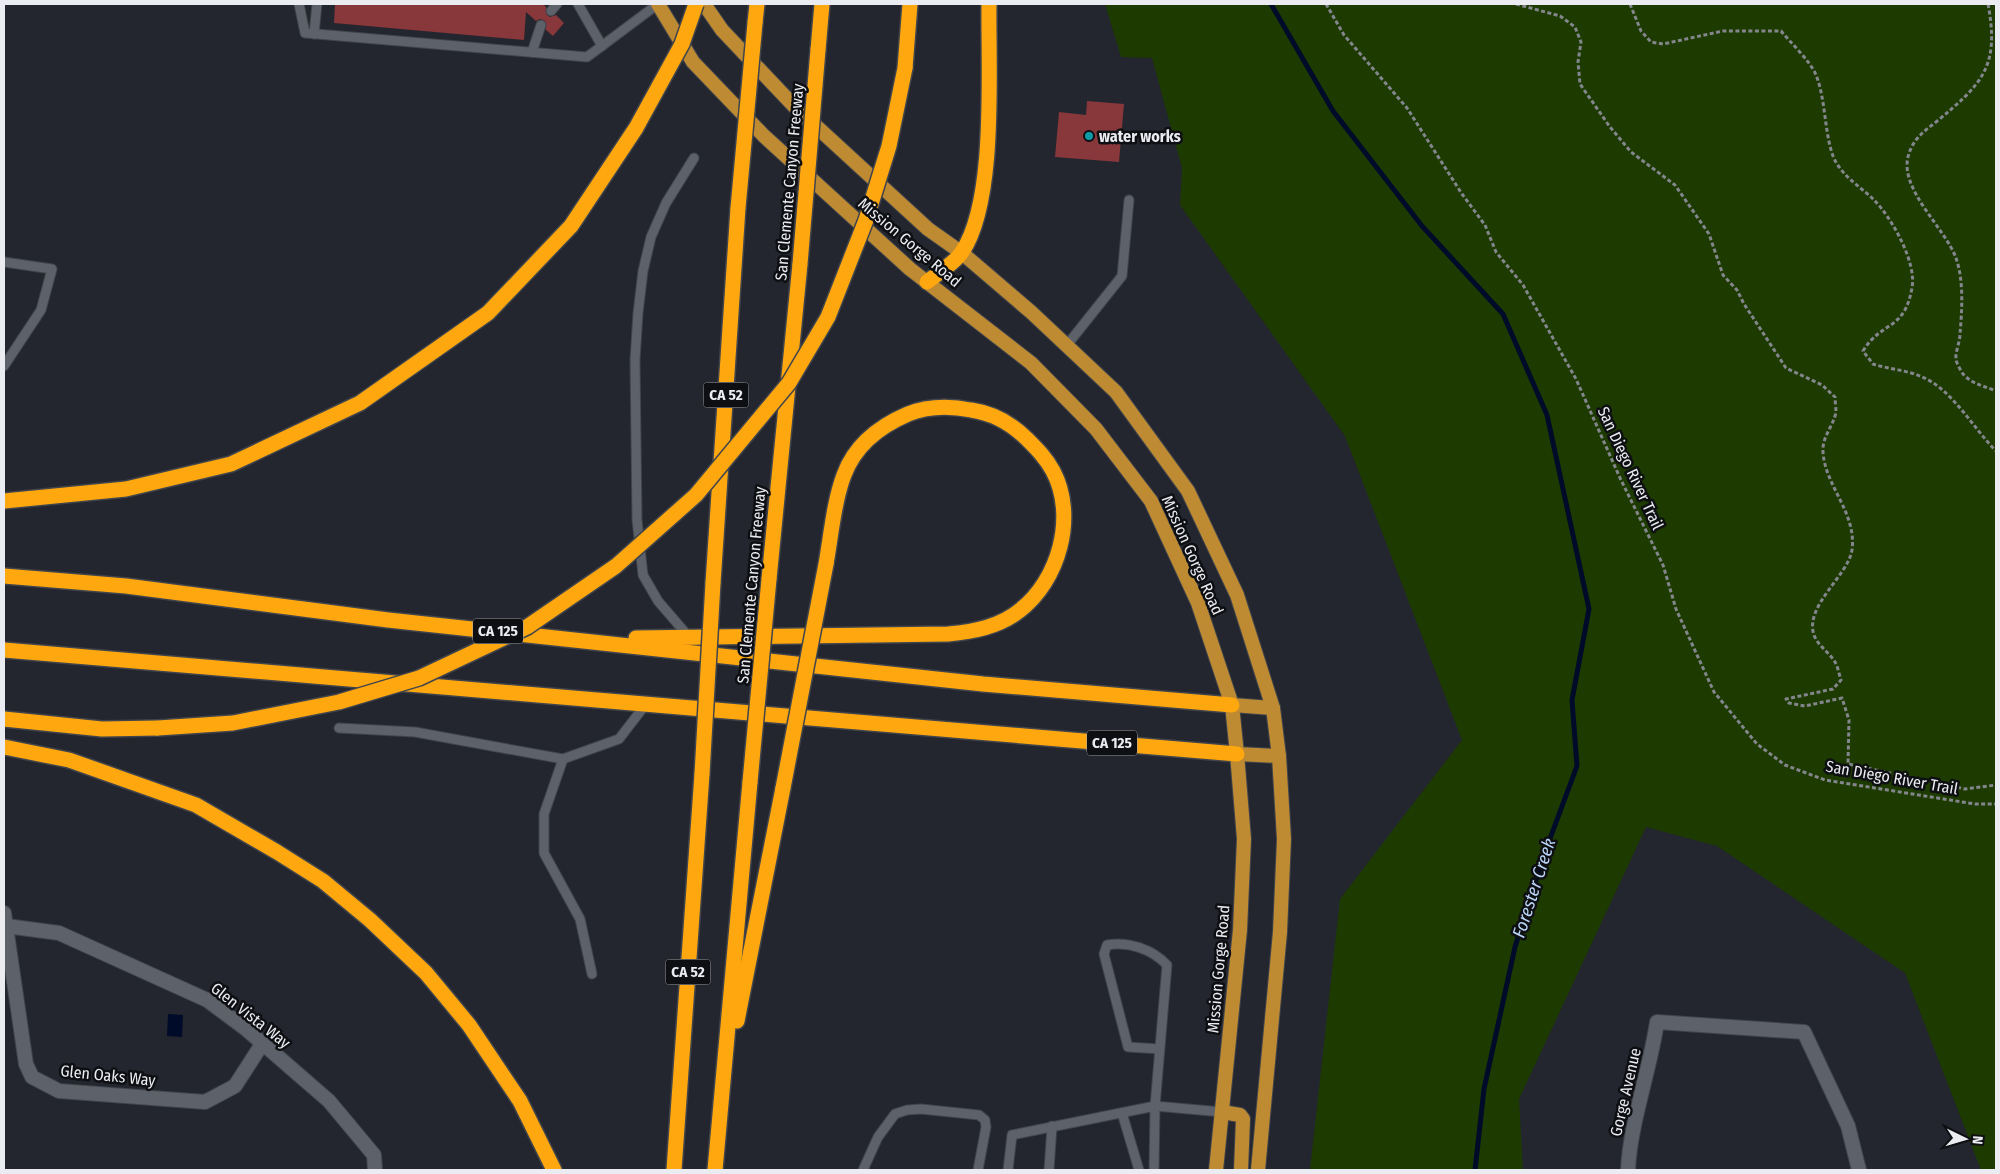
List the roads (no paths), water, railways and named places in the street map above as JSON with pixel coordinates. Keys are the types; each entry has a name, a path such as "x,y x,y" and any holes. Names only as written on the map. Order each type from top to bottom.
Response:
{"highway":[{"path":"4,500 126,490 231,464 360,403 488,313 571,226 636,128 682,44 696,4"},
{"name":"CA 52","path":"674,1170 702,774 738,208 757,4"},
{"name":"San Clemente Canyon Freeway","path":"714,1170 800,264 822,4"},
{"path":"4,719 102,729 158,728 233,723 339,702 419,678 527,627 616,566 696,494 789,383 828,317 866,220 889,146 905,68 910,4"},
{"path":"928,282 962,253 979,212 987,155 989,4"},
{"path":"568,639 689,637 948,634 972,632 993,626 1019,612 1039,592 1053,568 1062,537 1063,505 1054,473 1040,451 1016,429 985,412 952,406 917,411 887,423 860,446 844,474 826,564 783,788 721,1103"},
{"name":"CA 125","path":"4,576 126,586 388,620 983,684 1232,705"},
{"name":"CA 125","path":"4,650 1237,754"},
{"path":"4,747 69,760 196,805 277,852 322,881 370,920 426,973 469,1025 520,1101 554,1170"}],"main road":[{"name":"Mission Gorge Road","path":"658,4 693,62 764,136 910,269 1031,363 1096,429 1151,501 1198,602 1232,705 1237,754 1244,839 1240,930 1216,1170"},
{"name":"Mission Gorge Road","path":"704,4 722,30 794,106 928,229 962,253 1032,312 1116,392 1188,491 1237,595 1273,708 1279,756 1284,839 1280,932 1258,1170"},
{"name":"CA 125","path":"1232,705 1273,708"},
{"name":"CA 125","path":"1237,754 1279,756"},
{"path":"1222,1112 1240,1115 1243,1119 1241,1170"}],"street":[{"name":"Glen Oaks Way","path":"5,920 26,1064 32,1077 59,1091 205,1102 235,1086 262,1044"},
{"name":"Glen Vista Way","path":"5,920 59,933 208,1000 329,1101 374,1155 375,1170"},
{"name":"Gorge Avenue","path":"1628,1170 1632,1138 1652,1056 1657,1022 1804,1032 1848,1126 1860,1170"}],"lane":[{"path":"299,4 305,33 587,57 658,4"},
{"path":"314,34 317,4"},
{"path":"578,4 602,46"},
{"path":"532,52 541,25"},
{"path":"689,637 658,601 644,575 637,520 636,360 639,305 651,237 666,203 694,158"},
{"path":"1066,345 1122,276 1129,200"},
{"path":"4,262 52,269 41,310 4,366"},
{"path":"339,728 415,732 563,759 619,739 646,704"},
{"path":"563,759 544,814 544,852 580,919 592,974"},
{"path":"1154,1170 1155,1106 1160,1049 1167,965 1160,958 1140,948 1121,943 1107,945 1104,954 1128,1047 1160,1049"},
{"path":"1008,1170 1012,1135 1155,1106 1222,1112"},
{"path":"863,1170 878,1137 895,1114 907,1110 921,1109 979,1115 985,1120 986,1127 978,1170"},
{"path":"1122,1113 1139,1170"},
{"path":"1049,1170 1052,1126"}],"water":[{"path":"168,1014 183,1015 182,1037 167,1036"}],"waterway":[{"name":"Forester Creek","path":"1271,4 1333,111 1422,226 1503,314 1547,415 1589,609 1572,700 1577,766 1545,852 1515,947 1484,1089 1475,1170"}],"place":[{"name":"water works","path":"1089,136"}]}
